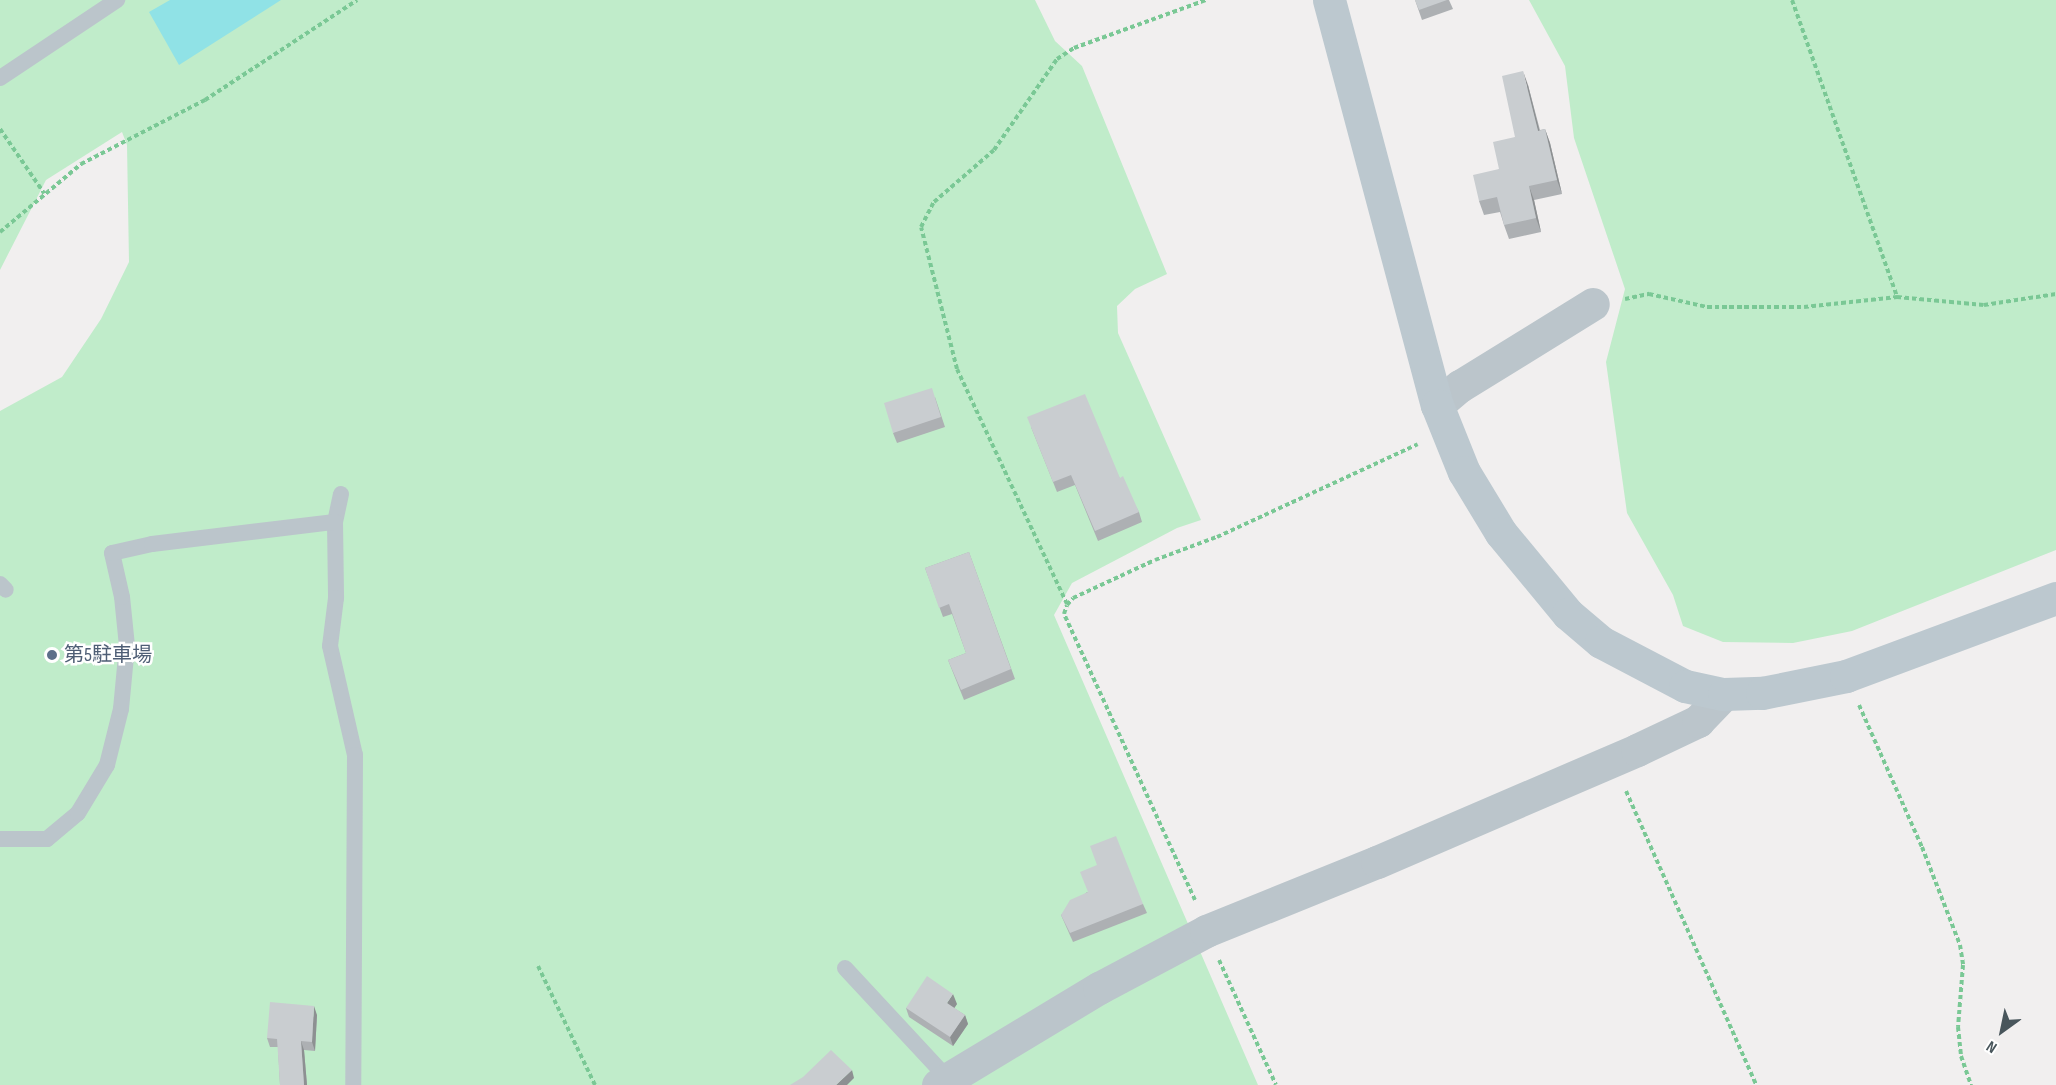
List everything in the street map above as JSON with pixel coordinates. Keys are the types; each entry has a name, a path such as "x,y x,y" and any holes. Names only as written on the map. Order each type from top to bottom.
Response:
{"street":[{"path":"1329,0 1442,417 1464,472 1501,533 1568,614 1601,642 1662,677 1724,694 1762,693 1846,676 2056,598"},
{"path":"1442,417 1460,386 1593,304"},
{"path":"943,1082 1099,988 1206,931 1377,862 1611,760 1698,720 1724,694"}],"lane":[{"path":"0,78 117,0"},
{"path":"341,494 335,522 336,598 330,646 355,755 353,1085"},
{"path":"0,839 47,839 78,813 107,765 121,710 127,646 122,597 112,553 152,544 335,522"},
{"path":"845,968 943,1082"}],"path":[{"path":"0,232 81,164 229,86 357,0"},
{"path":"1067,604 957,369 921,227 934,202 994,150 1057,59 1074,48 1206,0"},
{"path":"1792,0 1897,297"},
{"path":"0,129 44,193"},
{"path":"1593,304 1649,294 1707,308 1804,307 1897,297 1984,305 2056,294"},
{"path":"1276,1085 1206,931 1192,891 1064,614 1067,604 1073,598 1144,564 1217,537 1442,417"},
{"path":"1846,676 1922,847 1960,945 1963,964 1958,1027 1961,1056 1971,1085"},
{"path":"1611,760 1756,1085"},
{"path":"538,966 595,1085"}],"green space":[{"path":"0,0 1035,0 1055,41 1082,66 1167,274 1135,289 1117,306 1118,333 1201,520 1177,528 1072,583 1054,615 1258,1085 0,1085 0,411 62,377 101,319 129,262 127,145 122,132 46,180 0,270"},
{"path":"1529,0 2056,0 2056,550 1852,631 1793,643 1723,642 1683,626 1673,595 1627,513 1606,362 1625,289 1574,138 1565,66"}],"water":[{"path":"170,0 281,0 179,65 149,12"}],"building":[{"path":"1415,0 1447,0 1419,10"},
{"path":"1523,71 1538,131 1545,129 1557,180 1529,186 1536,218 1504,225 1497,197 1479,201 1473,175 1499,169 1493,142 1515,137 1502,76"},
{"path":"932,388 941,417 893,433 884,403"},
{"path":"1085,394 1120,478 1123,476 1139,512 1095,531 1071,475 1053,482 1027,417"},
{"path":"969,552 1011,669 961,690 948,660 966,653 949,604 939,608 925,568"},
{"path":"1116,836 1143,904 1070,933 1061,915 1070,900 1088,892 1080,872 1097,865 1090,846"},
{"path":"927,976 953,994 947,1003 965,1015 950,1037 906,1008"},
{"path":"270,1002 314,1006 312,1042 301,1041 304,1085 280,1085 277,1039 267,1038"},
{"path":"831,1050 852,1070 836,1085 790,1085 803,1077"}],"place":[{"name":"第5駐車場","path":"52,655"}]}
